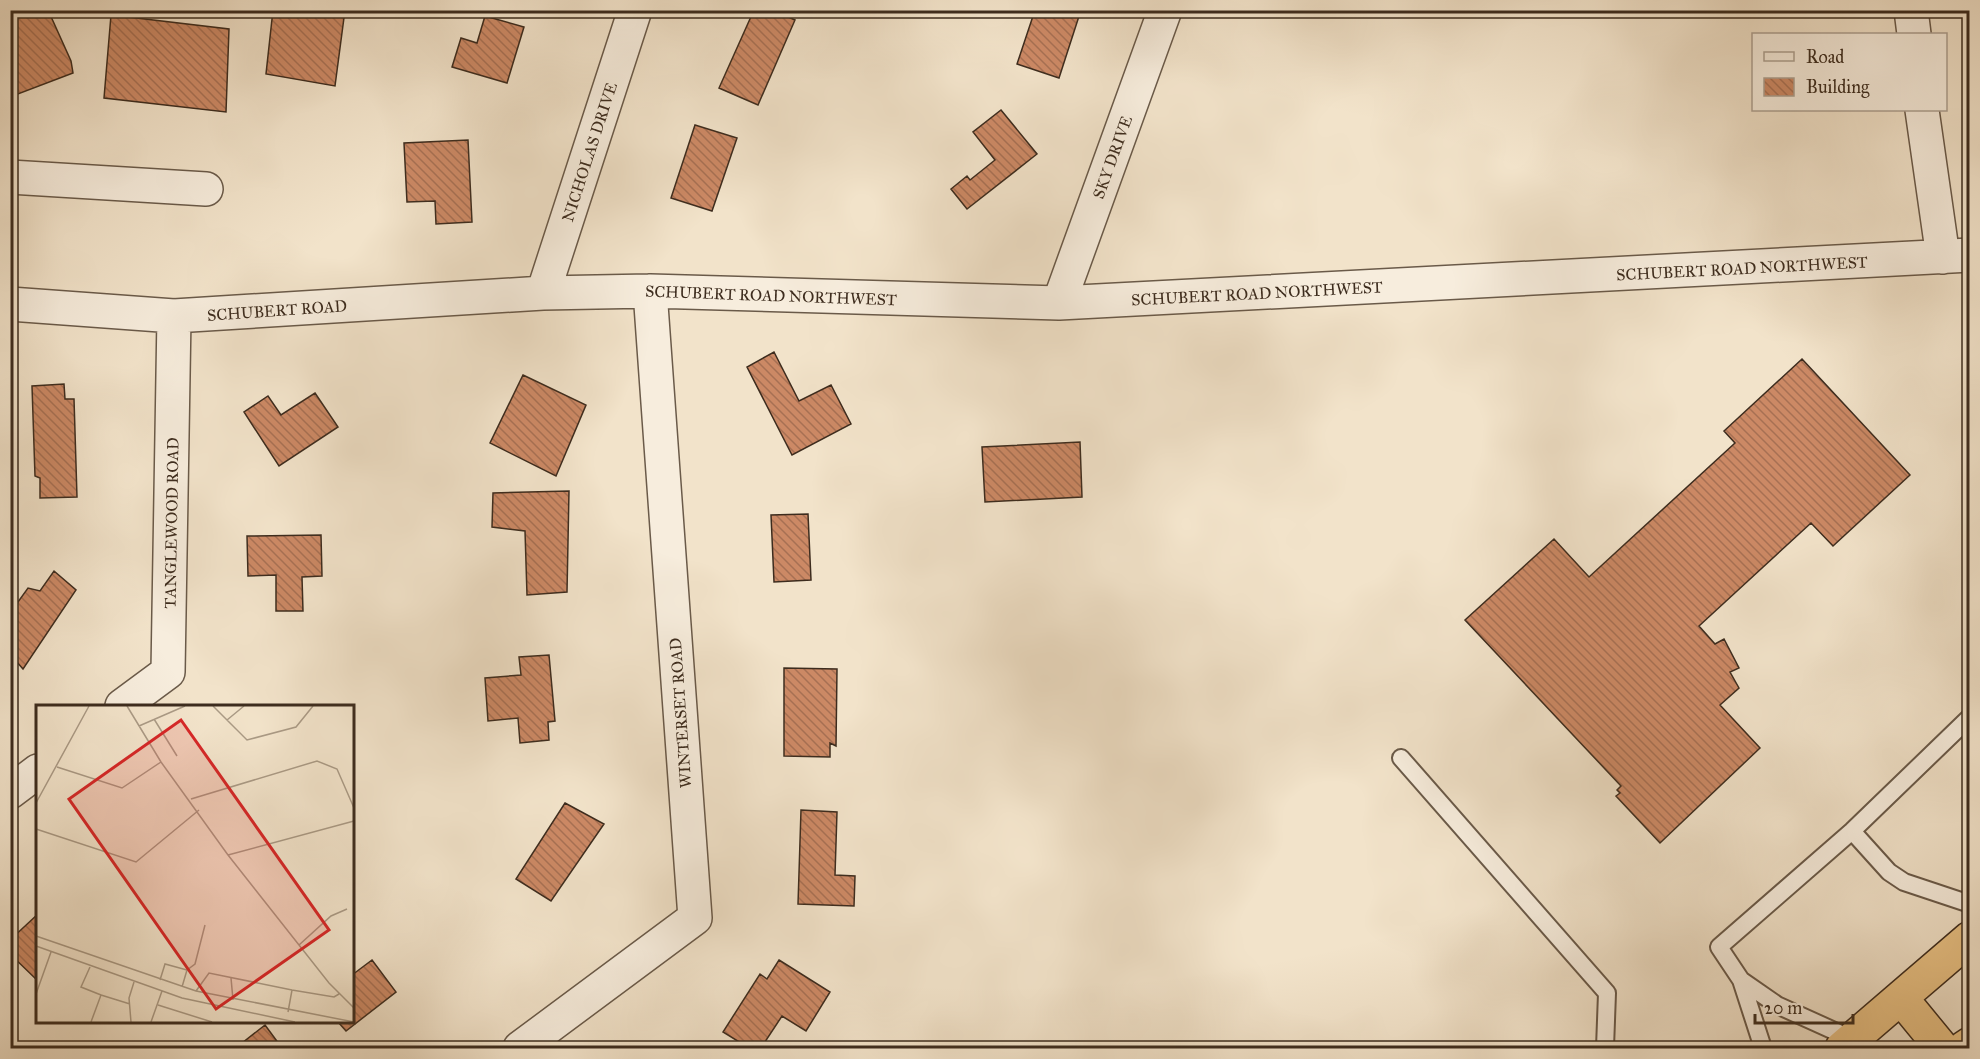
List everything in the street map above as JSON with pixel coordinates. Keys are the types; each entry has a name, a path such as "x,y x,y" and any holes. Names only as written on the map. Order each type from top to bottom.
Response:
{"highway":[{"path":"1847,1044 1970,938"},
{"path":"1901,998 1942,1048"},
{"path":"1964,1048 1970,1044"}],"street":[{"name":"NICHOLAS DRIVE","path":"543,293 635,10"},
{"name":"SKY DRIVE","path":"1059,303 1165,10"},
{"path":"1911,10 1914,33"},
{"path":"1922,111 1956,256"},
{"path":"10,177 206,189"},
{"name":"SCHUBERT ROAD NORTHWEST","path":"543,293 650,291 1059,303 1956,256"},
{"name":"WINTERSET ROAD","path":"520,1048 695,918 650,291"},
{"name":"SCHUBERT ROAD","path":"10,304 174,316 543,293"},
{"name":"TANGLEWOOD ROAD","path":"123,705 168,672 174,316"},
{"path":"10,792 36,772"}],"lane":[{"path":"1763,1048 1741,980 1719,947 1852,831 1970,717"},
{"path":"1401,758 1606,993 1605,1048"},
{"path":"1852,831 1889,872 1904,882 1970,904"},
{"path":"1741,980 1777,1005 1847,1044"}],"building":[{"path":"10,10 48,10 71,61 73,73 10,97"},
{"path":"273,10 345,10 335,86 266,74"},
{"path":"754,10 773,10 795,20 758,105 719,88"},
{"path":"1035,10 1081,10 1059,78 1017,64"},
{"path":"111,15 229,29 226,112 104,98"},
{"path":"485,16 524,27 507,83 452,67 461,38 477,43"},
{"path":"1001,110 1037,154 967,209 951,189 967,176 970,180 995,160 973,132"},
{"path":"695,125 737,138 712,211 671,198"},
{"path":"468,140 472,222 436,224 435,201 407,202 404,143"},
{"path":"774,352 799,401 831,385 851,424 792,455 747,367"},
{"path":"1802,359 1910,475 1833,546 1811,523 1699,626 1715,644 1724,639 1739,668 1730,672 1739,688 1720,705 1760,748 1660,843 1616,796 1620,793 1617,790 1621,786 1465,620 1554,539 1589,577 1735,443 1724,431"},
{"path":"523,375 586,405 556,476 490,443"},
{"path":"64,384 65,399 74,399 77,497 40,498 40,478 35,476 32,386"},
{"path":"315,393 338,427 279,466 244,412 268,396 281,415"},
{"path":"1080,442 1082,497 985,502 982,447"},
{"path":"569,491 567,592 527,595 525,531 492,527 493,493"},
{"path":"808,514 811,580 774,582 771,515"},
{"path":"321,535 322,576 302,577 303,611 276,611 276,575 248,576 247,536"},
{"path":"54,571 76,590 23,669 10,654 10,613 28,588 40,591"},
{"path":"549,655 555,721 548,722 549,740 520,743 518,718 488,721 485,678 521,675 519,657"},
{"path":"784,668 837,669 836,746 830,743 830,757 784,756"},
{"path":"565,803 604,824 551,901 516,879"},
{"path":"801,810 837,812 835,875 855,876 854,906 798,904"},
{"path":"36,916 36,979 10,954 10,940"},
{"path":"372,960 396,992 346,1031 339,1023 354,1023 354,974"},
{"path":"779,960 830,992 806,1031 782,1016 761,1048 749,1048 723,1032 760,974 767,979"},
{"path":"265,1025 282,1048 243,1048 242,1043"}]}
